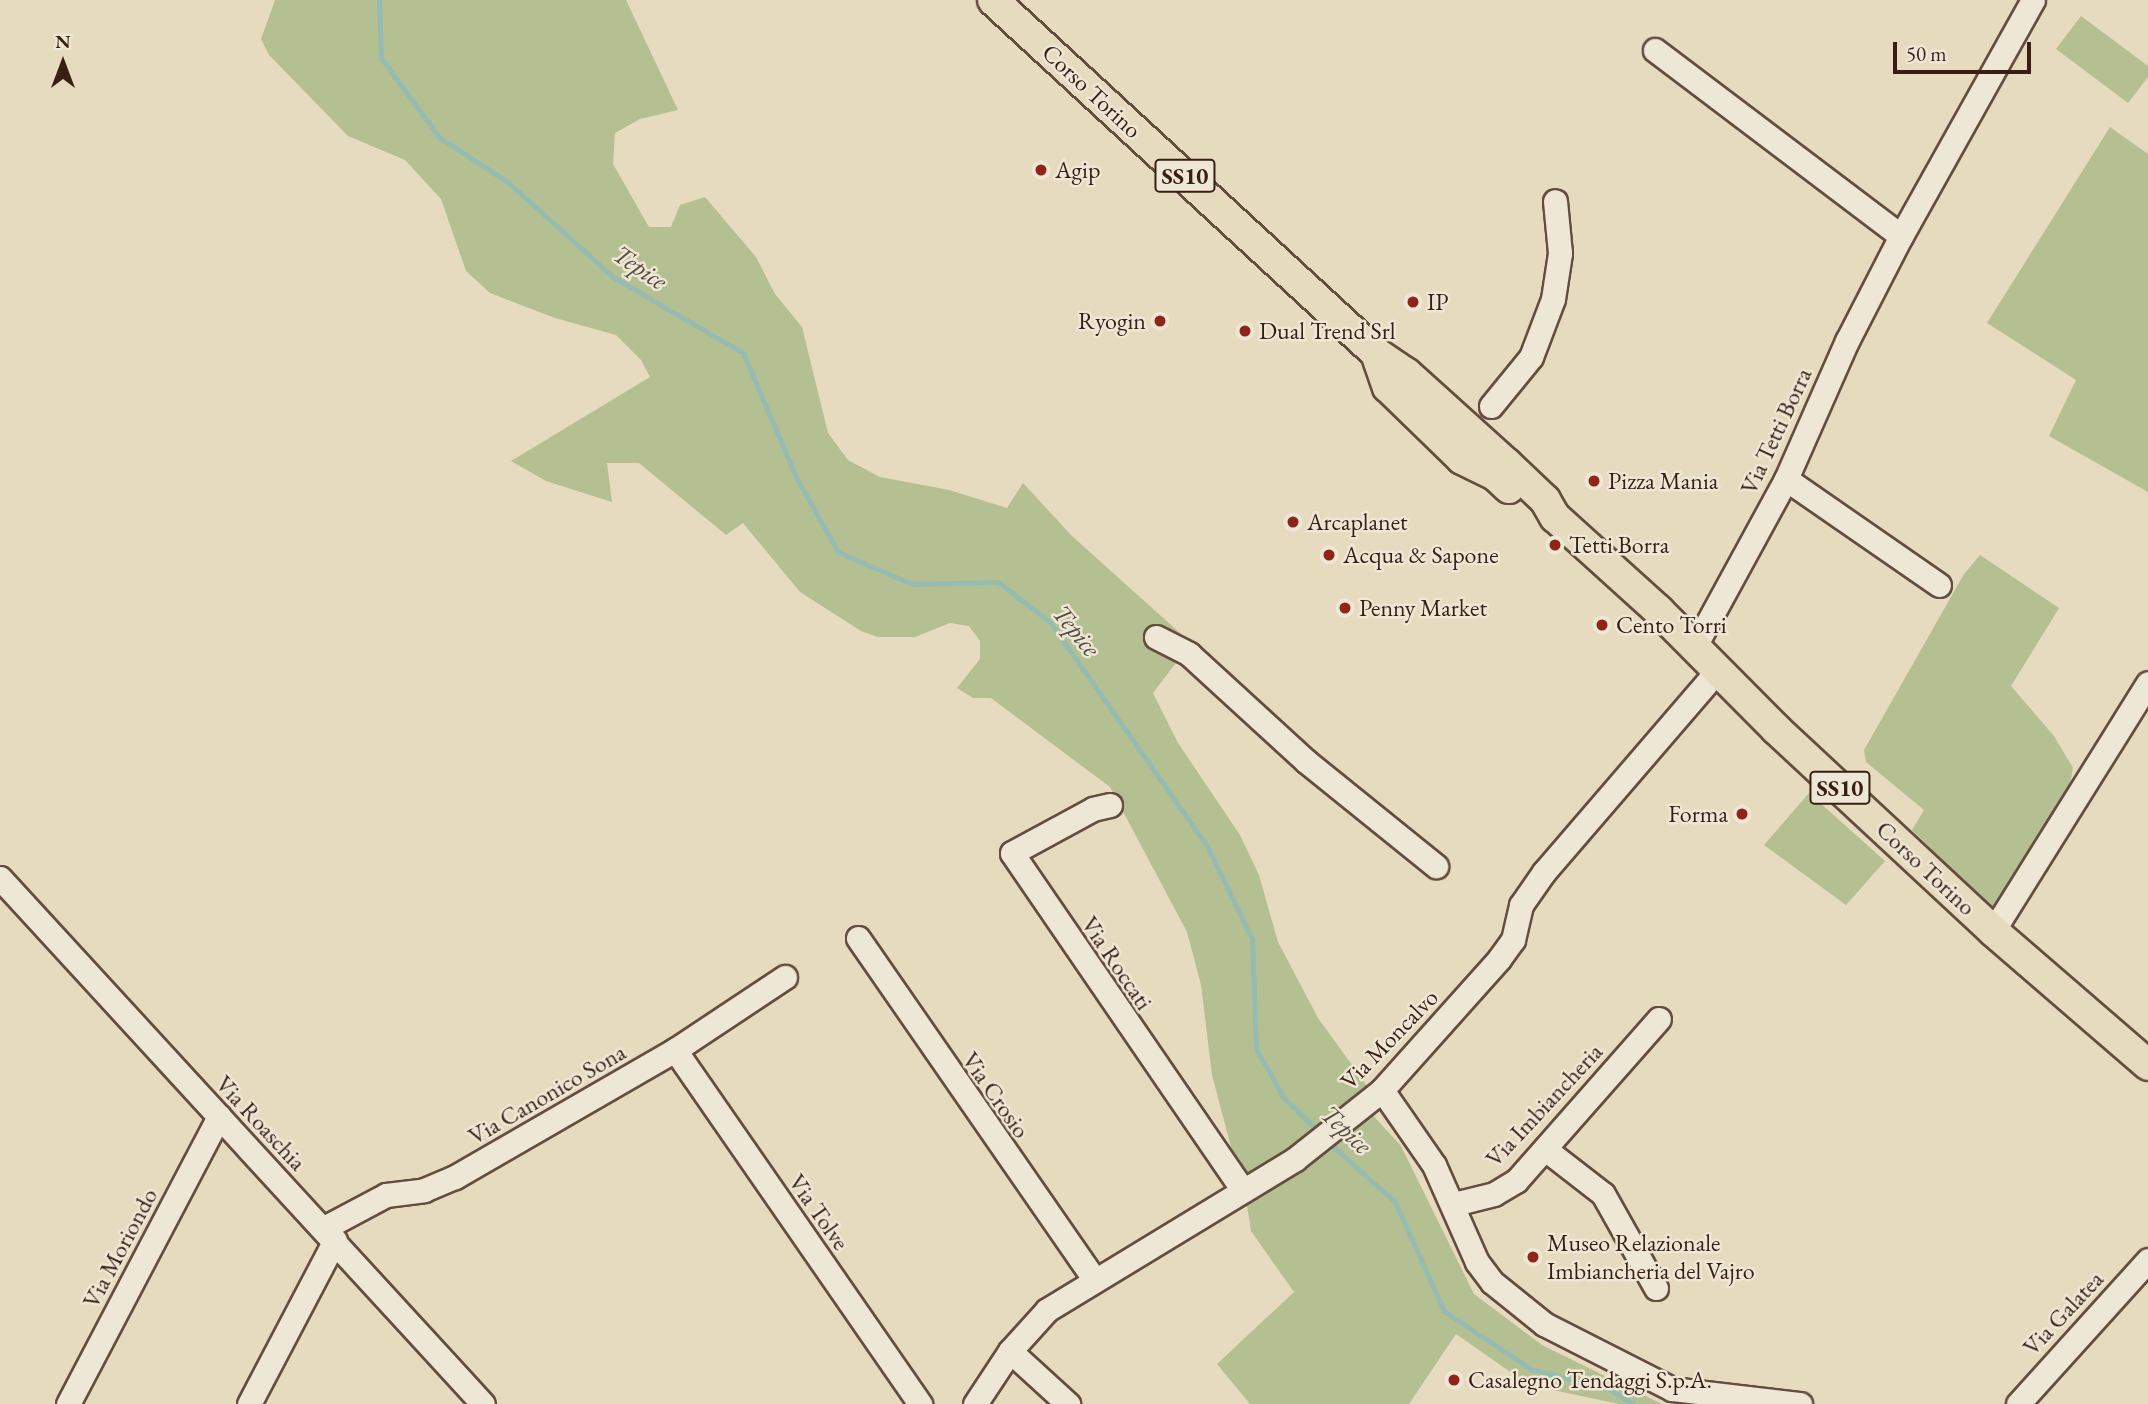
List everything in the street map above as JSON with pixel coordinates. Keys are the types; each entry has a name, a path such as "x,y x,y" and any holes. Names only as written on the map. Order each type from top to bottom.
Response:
{"main road":[{"name":"Corso Torino","path":"993,0 1376,353 1395,378 1477,449 1545,499 1555,517 1695,646 1717,671 1993,931 2090,1018 2148,1065"},
{"name":"Corso Torino","path":"2090,1018 2148,1046"}],"street":[{"name":"Via Tetti Borra","path":"1695,646 1786,479 1846,341 1901,236 2033,0"},
{"path":"1655,50 1901,236"},
{"path":"1477,449 1491,406 1524,344 1555,232 1555,201"},
{"path":"1786,479 1939,585"},
{"path":"1156,636 1189,654 1307,762 1436,866"},
{"name":"Via Moncalvo","path":"975,1404 1010,1351 1047,1310 1295,1159 1377,1094 1499,959 1513,940 1521,905 1544,872 1717,671"},
{"name":"Corso Torino","path":"1993,931 2148,683"},
{"name":"Via Roccati","path":"1110,805 1093,809 1012,853 1243,1191"},
{"name":"Via Roaschia","path":"0,878 483,1404"},
{"name":"Via Crosio","path":"858,938 1094,1279"},
{"name":"Via Canonico Sona","path":"329,1234 386,1195 424,1190 455,1177 675,1050 785,977"},
{"name":"Via Imbiancheria","path":"1454,1204 1494,1194 1516,1181 1658,1019"},
{"name":"Via Tolve","path":"675,1050 920,1404"},
{"path":"1377,1094 1454,1204 1477,1262 1492,1282 1544,1324 1611,1356 1672,1390 1801,1404"},
{"name":"Via Moriondo","path":"68,1404 219,1116"},
{"path":"1545,1149 1603,1194 1656,1288"},
{"path":"248,1404 329,1234"},
{"name":"Via Galatea","path":"2018,1404 2148,1260"},
{"path":"1010,1351 1068,1404"}],"green space":[{"path":"275,0 626,0 678,110 640,119 615,133 613,164 649,227 671,227 680,205 705,197 756,257 775,294 802,327 828,433 848,460 880,477 949,490 1007,508 1023,483 1072,536 1191,643 1153,693 1178,743 1240,835 1259,875 1278,942 1318,1018 1370,1090 1359,1100 1401,1146 1474,1294 1542,1345 1662,1404 1619,1404 1529,1385 1456,1334 1409,1404 1250,1404 1217,1364 1294,1292 1251,1231 1247,1205 1296,1166 1284,1153 1239,1177 1212,1075 1201,985 1187,932 1110,787 991,698 973,698 957,688 980,659 980,641 969,626 950,623 915,637 878,637 861,631 800,592 743,523 726,535 639,463 607,463 612,502 546,481 511,461 650,377 641,360 616,335 555,318 490,293 466,271 441,199 405,160 348,136 269,55 261,39"},
{"path":"2081,16 2148,66 2148,77 2128,103 2056,49"},
{"path":"2110,127 2148,154 2148,492 2049,436 2076,380 1987,323"},
{"path":"1980,555 2059,608 2011,686 2054,736 2073,768 2067,801 1996,912 1912,830 1924,810 1866,762 1864,750 1964,574"},
{"path":"1809,793 1885,861 1846,905 1764,845"}],"waterway":[{"name":"Tepice","path":"379,0 381,58 439,137 509,183 613,277 743,353 797,479 838,552 912,584 998,582 1050,622 1208,848 1252,939 1256,1049 1284,1098 1319,1132"},
{"name":"Tepice","path":"1328,1142 1395,1202 1444,1311 1531,1369 1609,1389 1633,1404"}],"place":[{"name":"Agip","path":"1041,170"},
{"name":"IP","path":"1413,302"},
{"name":"Ryogin","path":"1160,321"},
{"name":"Dual Trend Srl","path":"1245,331"},
{"name":"Pizza Mania","path":"1594,481"},
{"name":"Arcaplanet","path":"1293,522"},
{"name":"Tetti Borra","path":"1555,545"},
{"name":"Acqua & Sapone","path":"1329,555"},
{"name":"Penny Market","path":"1345,608"},
{"name":"Cento Torri","path":"1602,625"},
{"name":"Forma","path":"1742,814"},
{"name":"Museo Relazionale Imbiancheria del Vajro","path":"1533,1257"},
{"name":"Casalegno Tendaggi S.p.A.","path":"1454,1380"}]}
